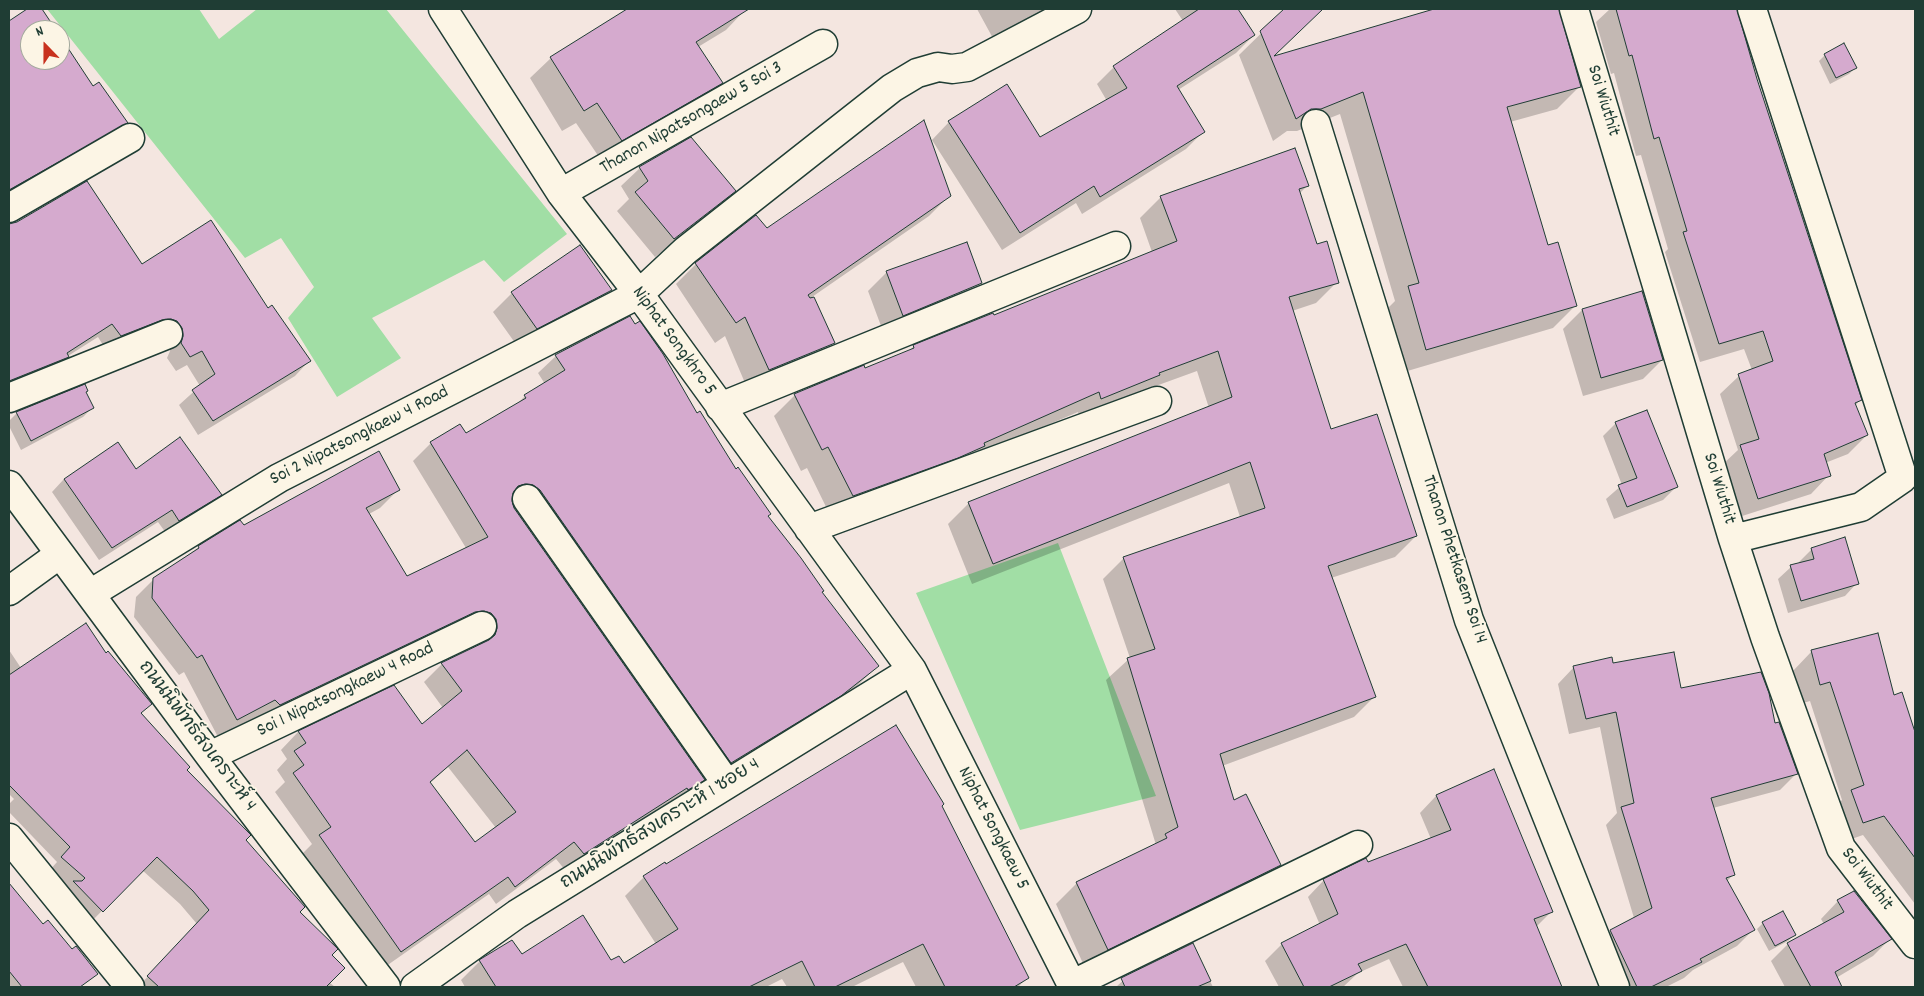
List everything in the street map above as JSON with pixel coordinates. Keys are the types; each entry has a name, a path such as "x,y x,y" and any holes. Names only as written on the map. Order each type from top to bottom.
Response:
{"street":[{"name":"Niphat Songkhro 5","path":"443,9 561,193 639,294 912,670"},
{"name":"Soi 2 Nipatsongkaew 4 Road","path":"90,594 279,478 639,294 684,251 892,88 918,73 938,67 952,69 967,67 1077,9"},
{"name":"Soi Wiuthit","path":"1574,9 1764,637 1841,848 1915,944"},
{"path":"1733,538 1861,507 1903,478 1752,9"},
{"name":"Thanon Nipatsongaew 5 Soi 3","path":"561,193 824,44"},
{"name":"Thanon Phetkasem Soi 14","path":"1316,124 1470,620 1615,987"},
{"path":"9,208 130,138"},
{"path":"720,407 1116,246"},
{"path":"9,398 168,334"},
{"path":"809,529 1157,401"},
{"name":"ถนนนิพัทธ์สงเคราะห์ 4","path":"9,485 210,756 386,987"},
{"path":"527,499 727,784"},
{"path":"9,591 60,554"},
{"name":"Soi 1 Nipatsongkaew 4 Road","path":"210,756 482,626"},
{"name":"ถนนนิพัทธ์สงเคราะห์ 1 ซอย 4","path":"415,987 517,914 912,670"},
{"name":"Niphat Songkaew 5","path":"912,670 1072,986"},
{"path":"10,841 118,983"},
{"path":"1072,986 1358,845"}],"green space":[{"path":"47,9 199,9 219,39 257,9 386,9 567,234 504,282 484,260 372,318 401,358 337,397 288,318 314,287 281,238 245,258 70,38 70,20 56,20"},
{"path":"1058,543 1156,796 1020,830 916,593"}],"building":[{"path":"27,9 42,9 49,20 20,20 20,70 70,70 70,51 93,86 99,82 128,123 9,190 9,21"},
{"path":"627,9 749,9 696,42 723,83 622,141 597,103 584,111 550,57"},
{"path":"1199,9 1238,9 1255,35 1177,86 1205,132 1100,197 1094,186 1020,233 948,121 1007,84 1040,137 1127,88 1113,66"},
{"path":"1284,9 1323,9 1274,56 1434,9 1559,9 1581,87 1507,107 1548,245 1558,242 1577,306 1426,350 1408,286 1419,283 1363,92 1321,109 1311,109 1296,119 1260,31"},
{"path":"1616,9 1737,9 1757,79 1862,400 1855,403 1868,435 1824,454 1831,476 1758,499 1740,445 1759,439 1738,374 1773,361 1763,331 1719,344 1683,232 1687,231 1659,137 1654,139 1632,55 1629,56"},
{"path":"1844,43 1857,68 1836,78 1824,54"},
{"path":"924,120 951,196 808,295 810,298 814,297 835,343 769,370 745,317 736,323 695,263 756,215 767,228"},
{"path":"691,137 736,191 674,239 635,192 648,181 639,167"},
{"path":"1295,148 1309,186 1299,189 1317,244 1327,241 1339,283 1289,297 1331,429 1377,414 1417,536 1328,566 1376,697 1220,754 1234,800 1246,794 1281,865 1108,950 1076,882 1167,838 1165,834 1178,827 1127,658 1155,649 1123,557 1265,508 1250,462 993,564 968,502 1232,397 1218,351 1159,373 1160,375 1101,399 1099,392 984,443 985,446 958,458 853,496 828,447 822,450 794,394 864,365 865,368 914,348 913,345 993,313 994,315 1177,241 1160,196"},
{"path":"87,181 142,264 211,220 268,308 272,305 311,361 213,421 192,390 215,374 202,351 190,357 181,343 183,336 182,328 177,321 171,319 162,320 121,336 112,324 67,353 69,357 9,381 9,224 17,222"},
{"path":"967,242 982,283 903,316 886,271"},
{"path":"580,245 612,290 537,329 511,292"},
{"path":"1642,291 1663,360 1601,378 1582,309"},
{"path":"630,316 635,324 640,321 663,354 697,413 700,411 736,469 738,467 771,514 768,516 801,558 824,591 822,592 879,666 841,696 731,763 540,490 533,485 525,484 518,486 513,493 512,501 514,508 705,780 688,790 687,788 584,854 574,842 515,887 508,877 401,952 319,835 331,827 293,773 304,765 294,751 306,743 298,731 394,685 422,724 462,691 441,663 489,640 495,635 497,628 496,619 491,613 484,611 475,612 280,705 275,700 237,720 202,655 197,658 152,598 153,578 199,548 198,546 240,520 244,525 379,451 400,490 366,508 407,576 488,537 430,442 460,424 466,433 526,398 524,395 565,370 555,355","holes":["467,750 516,812 475,842 430,782"]},
{"path":"85,384 88,391 86,392 94,408 31,441 16,412"},
{"path":"1647,410 1678,487 1627,507 1618,485 1637,478 1615,422"},
{"path":"180,437 222,495 179,521 172,510 112,548 64,479 118,442 136,469"},
{"path":"1845,537 1859,584 1801,601 1790,565 1814,559 1811,548"},
{"path":"86,623 106,653 108,651 152,704 141,713 190,767 187,770 251,835 246,840 305,907 300,912 338,949 332,955 345,968 326,987 159,987 147,976 209,910 193,891 157,857 103,912 73,881 82,881 85,878 61,857 70,847 9,785 9,675"},
{"path":"1878,633 1894,695 1902,692 1915,732 1915,858 1884,816 1863,823 1851,790 1864,785 1830,682 1820,685 1811,650"},
{"path":"1674,652 1681,688 1761,672 1769,693 1775,723 1779,722 1798,774 1711,798 1735,875 1726,878 1755,930 1700,959 1702,962 1651,987 1637,987 1610,930 1652,908 1621,807 1634,803 1616,712 1586,719 1573,666 1612,657 1613,663"},
{"path":"896,725 944,804 942,806 1029,978 1014,987 945,987 923,944 835,987 815,987 802,961 749,987 496,987 479,960 512,940 522,954 583,915 611,960 619,956 624,963 678,929 643,876"},
{"path":"1494,769 1553,912 1534,919 1562,987 1428,987 1406,944 1358,964 1362,971 1329,987 1304,987 1281,943 1338,914 1323,879 1366,858 1368,862 1451,830 1436,795"},
{"path":"9,883 43,924 48,920 72,949 76,946 98,974 80,987 22,987 9,971"},
{"path":"1854,891 1892,939 1835,972 1842,987 1811,987 1787,943 1844,912 1837,900"},
{"path":"1783,911 1796,935 1775,946 1762,922"},
{"path":"1193,943 1211,981 1197,987 1125,987 1121,978"}]}
